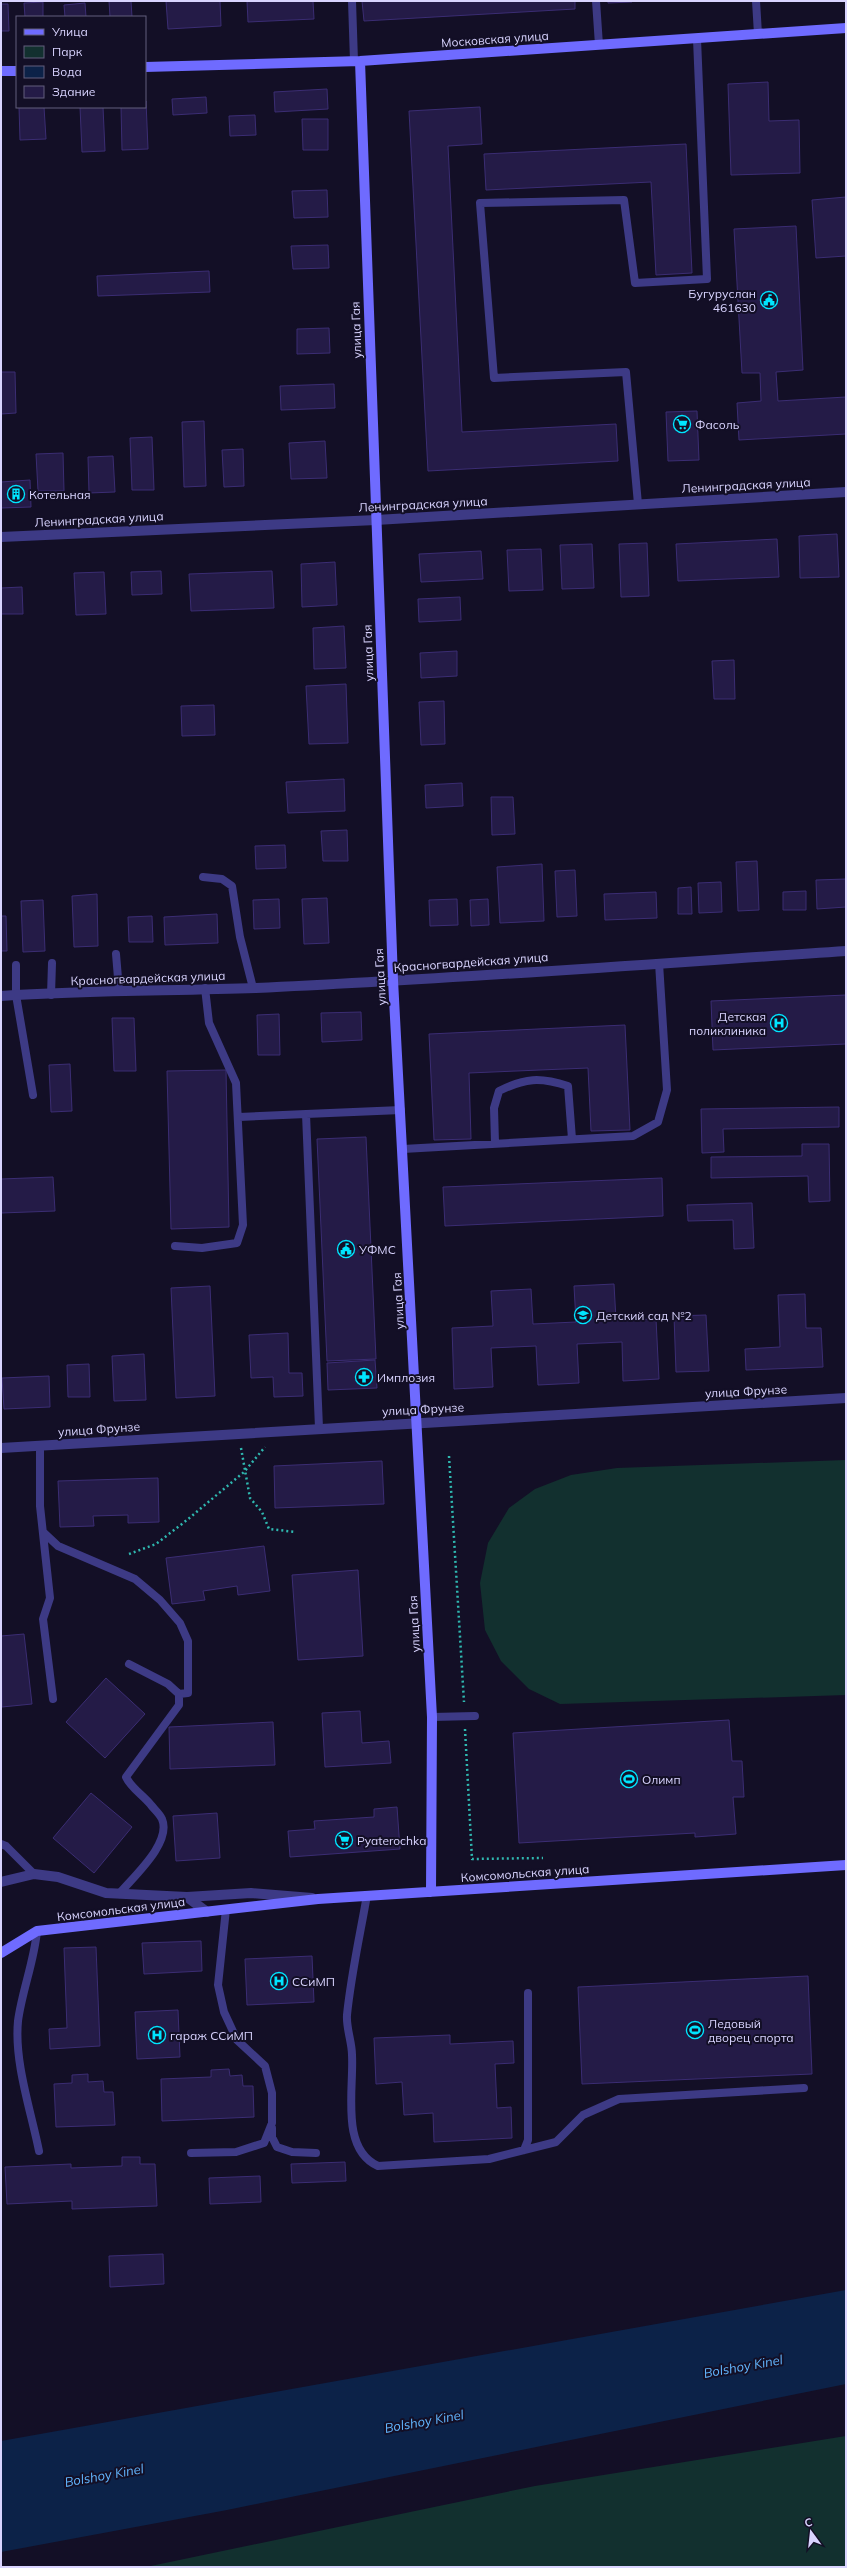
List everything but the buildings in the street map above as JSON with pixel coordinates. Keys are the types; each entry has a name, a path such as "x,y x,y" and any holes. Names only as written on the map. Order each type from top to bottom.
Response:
{"street":[{"name":"Московская улица","path":"146,67 357,61 846,28"},
{"name":"улица Гая","path":"357,61 393,980 432,1717 431,1892"},
{"path":"1,71 16,71"},
{"name":"Ленинградская улица","path":"1,537 376,520 846,492"},
{"name":"Красногвардейская улица","path":"1,996 51,995 119,990 253,988 846,950"},
{"name":"улица Фрунзе","path":"1,1448 417,1422 846,1398"},
{"name":"Комсомольская улица","path":"37,1931 226,1909 366,1895 846,1865"},
{"name":"Комсомольская улица","path":"1,1882 34,1874 58,1877 106,1893 187,1897 207,1912"},
{"path":"187,1897 251,1893 286,1894 318,1899"},
{"path":"1,1953 37,1931"}],"lane":[{"path":"352,1 357,61"},
{"path":"596,1 599,45"},
{"path":"756,1 758,34"},
{"path":"638,504 626,372 494,378 480,203 624,200 635,283 707,279 696,38"},
{"path":"203,877 222,879 232,886 240,937 253,988"},
{"path":"116,954 119,990"},
{"path":"51,995 52,963"},
{"path":"403,1149 633,1136 658,1122 667,1090 659,963"},
{"path":"16,965 16,995 33,1094"},
{"path":"175,1246 202,1248 237,1243 243,1225 239,1117 236,1083 209,1023 205,988"},
{"path":"495,1143 494,1108 499,1091 519,1081 546,1079 568,1086 572,1139"},
{"path":"239,1117 401,1110"},
{"path":"306,1114 319,1428"},
{"path":"40,1446 40,1506 50,1598 43,1619 53,1699"},
{"path":"43,1532 58,1546 135,1579 160,1600 180,1623 188,1641 188,1693 179,1694"},
{"path":"119,1894 156,1851 164,1827 162,1818 144,1796 129,1784 126,1777 179,1705 179,1694 168,1684 129,1664"},
{"path":"432,1717 475,1716"},
{"path":"1,1844 6,1846 34,1874"},
{"path":"366,1895 347,2017 352,2054 351,2096 353,2128 367,2161 378,2166 489,2159 556,2142 583,2115 619,2099 804,2088"},
{"path":"226,1909 218,1985 224,2012 237,2040 265,2066 272,2093 272,2137 277,2147 292,2152 316,2153"},
{"path":"37,1931 36,1950 18,2021 18,2051 39,2151"},
{"path":"524,2150 528,2140 528,1993"},
{"path":"191,2153 236,2152 264,2143 272,2123"}],"path":[{"path":"129,1554 156,1544 244,1472 271,1441"},
{"path":"240,1444 250,1498 262,1512 269,1529 296,1532"},
{"path":"449,1456 472,1859 543,1858"}],"green space":[{"path":"846,1460 846,1695 560,1704 529,1689 501,1661 485,1630 480,1583 488,1543 509,1508 535,1489 571,1475 617,1468"},
{"path":"846,2436 846,2567 146,2567 535,2486"}],"water":[{"name":"Bolshoy Kinel","path":"846,2290 846,2384 227,2510 1,2552 1,2441"}],"place":[{"name":"Бугуруслан 461630","path":"769,300"},
{"name":"Фасоль","path":"682,424"},
{"name":"Котельная","path":"16,494"},
{"name":"Детская поликлиника","path":"779,1023"},
{"name":"УФМС","path":"346,1249"},
{"name":"Детский сад №2","path":"583,1315"},
{"name":"Имплозия","path":"364,1377"},
{"name":"Олимп","path":"629,1779"},
{"name":"Pyaterochka","path":"344,1840"},
{"name":"ССиМП","path":"279,1981"},
{"name":"Ледовый дворец спорта","path":"695,2030"},
{"name":"гараж ССиМП","path":"157,2035"}]}
